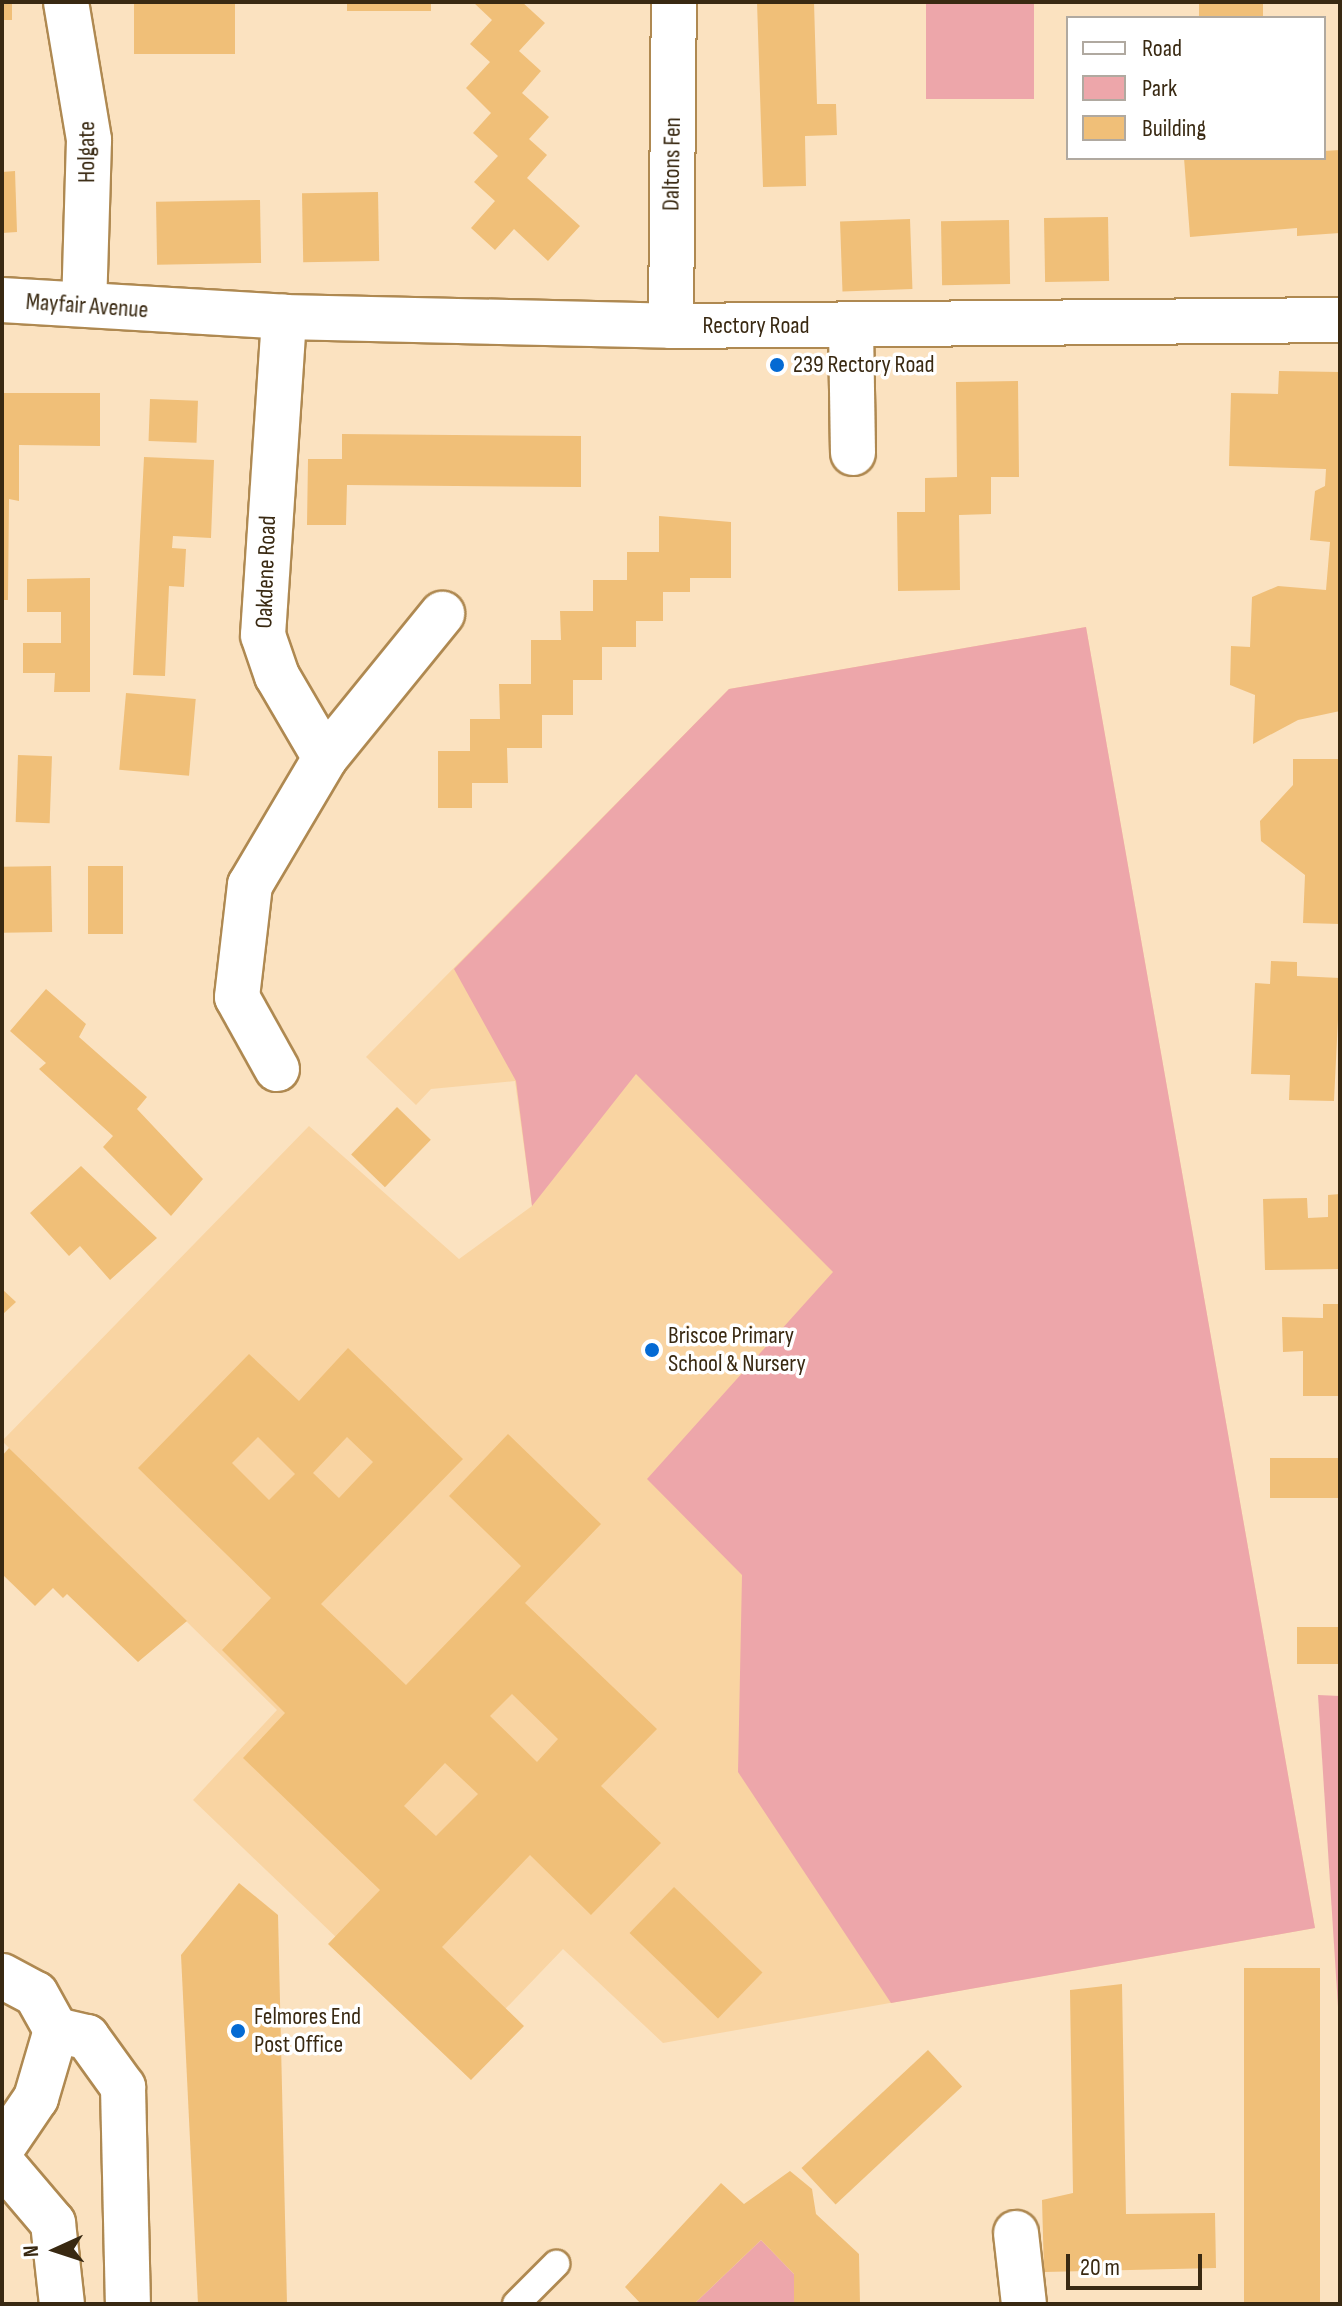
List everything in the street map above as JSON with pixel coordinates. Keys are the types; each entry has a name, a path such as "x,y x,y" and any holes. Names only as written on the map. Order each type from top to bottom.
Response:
{"street":[{"name":"Holgate","path":"66,2 89,140 84,304"},
{"name":"Daltons Fen","path":"671,326 674,2"},
{"name":"Mayfair Avenue","path":"2,300 171,311"},
{"name":"Rectory Road","path":"171,311 284,317 671,326 1340,320"},
{"name":"Oakdene Road","path":"284,317 263,635 277,676 325,758"},
{"path":"851,326 853,453"},
{"path":"277,1069 237,997 250,885 325,758 442,614"},
{"path":"2,1976 36,1994 56,2030 36,2098 2,2148"},
{"path":"56,2030 87,2037 123,2087 128,2304"},
{"path":"2,2163 53,2223 62,2304"},
{"path":"1016,2233 1024,2304"}],"lane":[{"path":"516,2304 556,2264"}],"shaded area":[{"name":"Briscoe Primary School & Nursery","path":"1086,627 1315,1928 663,2043 563,1949 460,2056 193,1800 277,1710 2,1441 309,1126 459,1259 532,1206 515,1081 431,1089 416,1105 366,1057 729,689"}],"green space":[{"path":"926,2 1034,2 1034,99 926,99"},
{"path":"1086,627 1315,1928 891,2003 738,1772 742,1575 647,1479 833,1272 636,1074 532,1206 516,1081 454,969 729,689"},
{"path":"1318,1695 1340,1696 1340,2038"},
{"path":"761,2240 794,2274 794,2304 694,2304"}],"building":[{"path":"2,2 12,2 12,20 2,20"},
{"path":"134,2 235,2 235,54 134,54"},
{"path":"347,2 431,2 431,11 347,11"},
{"path":"473,2 522,2 545,23 519,51 541,71 522,93 549,117 529,139 547,155 527,178 580,226 548,261 514,229 495,250 471,228 495,201 474,182 498,156 473,133 491,113 466,88 490,62 470,44 492,20"},
{"path":"757,2 814,2 817,104 836,104 837,135 805,136 806,186 763,187"},
{"path":"1199,2 1263,2 1263,16 1199,16"},
{"path":"1340,150 1340,233 1297,236 1297,228 1190,237 1184,160 1326,160 1326,151"},
{"path":"15,171 17,232 2,233 2,172"},
{"path":"378,192 379,261 303,262 302,193"},
{"path":"260,200 261,263 157,265 156,202"},
{"path":"1108,217 1109,281 1045,282 1044,218"},
{"path":"910,219 912,289 842,291 840,221"},
{"path":"1009,220 1010,284 942,285 941,221"},
{"path":"1279,371 1340,372 1340,711 1298,720 1253,744 1255,695 1230,685 1231,646 1250,647 1252,597 1278,586 1326,590 1330,542 1310,540 1315,491 1325,486 1326,469 1229,466 1231,393 1278,394"},
{"path":"1018,381 1019,477 991,477 991,514 959,515 960,590 898,591 897,512 925,512 925,478 957,477 956,382"},
{"path":"2,393 100,393 100,446 19,445 19,501 9,499 8,600 2,600"},
{"path":"150,399 198,401 197,443 149,441"},
{"path":"342,434 581,436 581,487 347,485 346,525 307,525 308,459 342,459"},
{"path":"144,457 214,460 211,538 173,536 172,548 186,549 184,587 169,586 165,676 133,675"},
{"path":"659,516 731,522 731,578 690,578 690,592 663,592 663,621 636,621 636,647 602,647 602,680 573,680 573,715 542,715 542,748 507,748 508,783 472,783 472,808 438,808 438,751 470,751 470,719 500,719 499,684 531,684 531,640 561,640 560,611 593,611 593,580 627,580 627,552 659,552"},
{"path":"90,578 90,692 54,692 55,673 23,673 23,643 61,643 61,612 27,612 27,579"},
{"path":"126,693 196,699 189,776 119,770"},
{"path":"18,755 52,756 50,823 16,822"},
{"path":"1293,759 1340,759 1340,924 1303,923 1305,875 1261,841 1260,821 1293,785"},
{"path":"51,866 52,932 3,933 2,867"},
{"path":"88,866 123,866 123,934 88,934"},
{"path":"1271,961 1297,962 1297,976 1340,978 1334,1101 1289,1100 1290,1075 1251,1074 1255,983 1270,984"},
{"path":"46,989 86,1024 79,1037 147,1097 137,1109 203,1179 171,1216 103,1147 113,1136 39,1069 46,1063 10,1031"},
{"path":"397,1107 431,1140 385,1187 351,1154"},
{"path":"81,1166 157,1238 110,1280 80,1246 69,1256 30,1213"},
{"path":"1340,1194 1340,1269 1265,1270 1263,1199 1307,1198 1308,1218 1328,1217 1328,1195"},
{"path":"2,1289 16,1302 2,1315"},
{"path":"1323,1304 1340,1304 1340,1396 1303,1396 1303,1351 1283,1352 1282,1317 1323,1318"},
{"path":"348,1348 463,1459 321,1604 406,1685 521,1566 449,1496 508,1434 601,1524 525,1603 657,1729 601,1786 661,1843 591,1915 530,1855 442,1947 524,2026 471,2080 328,1944 380,1890 243,1758 285,1713 222,1650 271,1598 138,1468 249,1354 299,1401","holes":["258,1437 295,1474 269,1500 232,1463","347,1437 373,1462 339,1498 313,1473","512,1694 558,1739 537,1762 490,1716","445,1763 478,1794 436,1836 404,1806"]},
{"path":"9,1448 187,1621 138,1662 67,1594 63,1598 53,1588 35,1606 2,1574 2,1456"},
{"path":"1270,1458 1340,1458 1340,1498 1270,1498"},
{"path":"1297,1627 1340,1627 1340,1664 1297,1664"},
{"path":"239,1883 278,1915 287,2304 198,2304 181,1955"},
{"path":"674,1887 762,1972 718,2018 630,1933"},
{"path":"1244,1968 1320,1968 1320,2304 1244,2304"},
{"path":"1122,1984 1126,2214 1215,2213 1216,2268 1044,2272 1042,2200 1073,2193 1070,1990"},
{"path":"928,2050 962,2087 836,2205 801,2168"},
{"path":"790,2171 812,2189 816,2214 859,2254 860,2304 794,2304 794,2274 761,2240 694,2304 641,2304 625,2287 721,2183 744,2204"}],"place":[{"name":"239 Rectory Road","path":"777,365"},
{"name":"Briscoe Primary School & Nursery","path":"652,1350"},
{"name":"Felmores End Post Office","path":"238,2031"}]}
